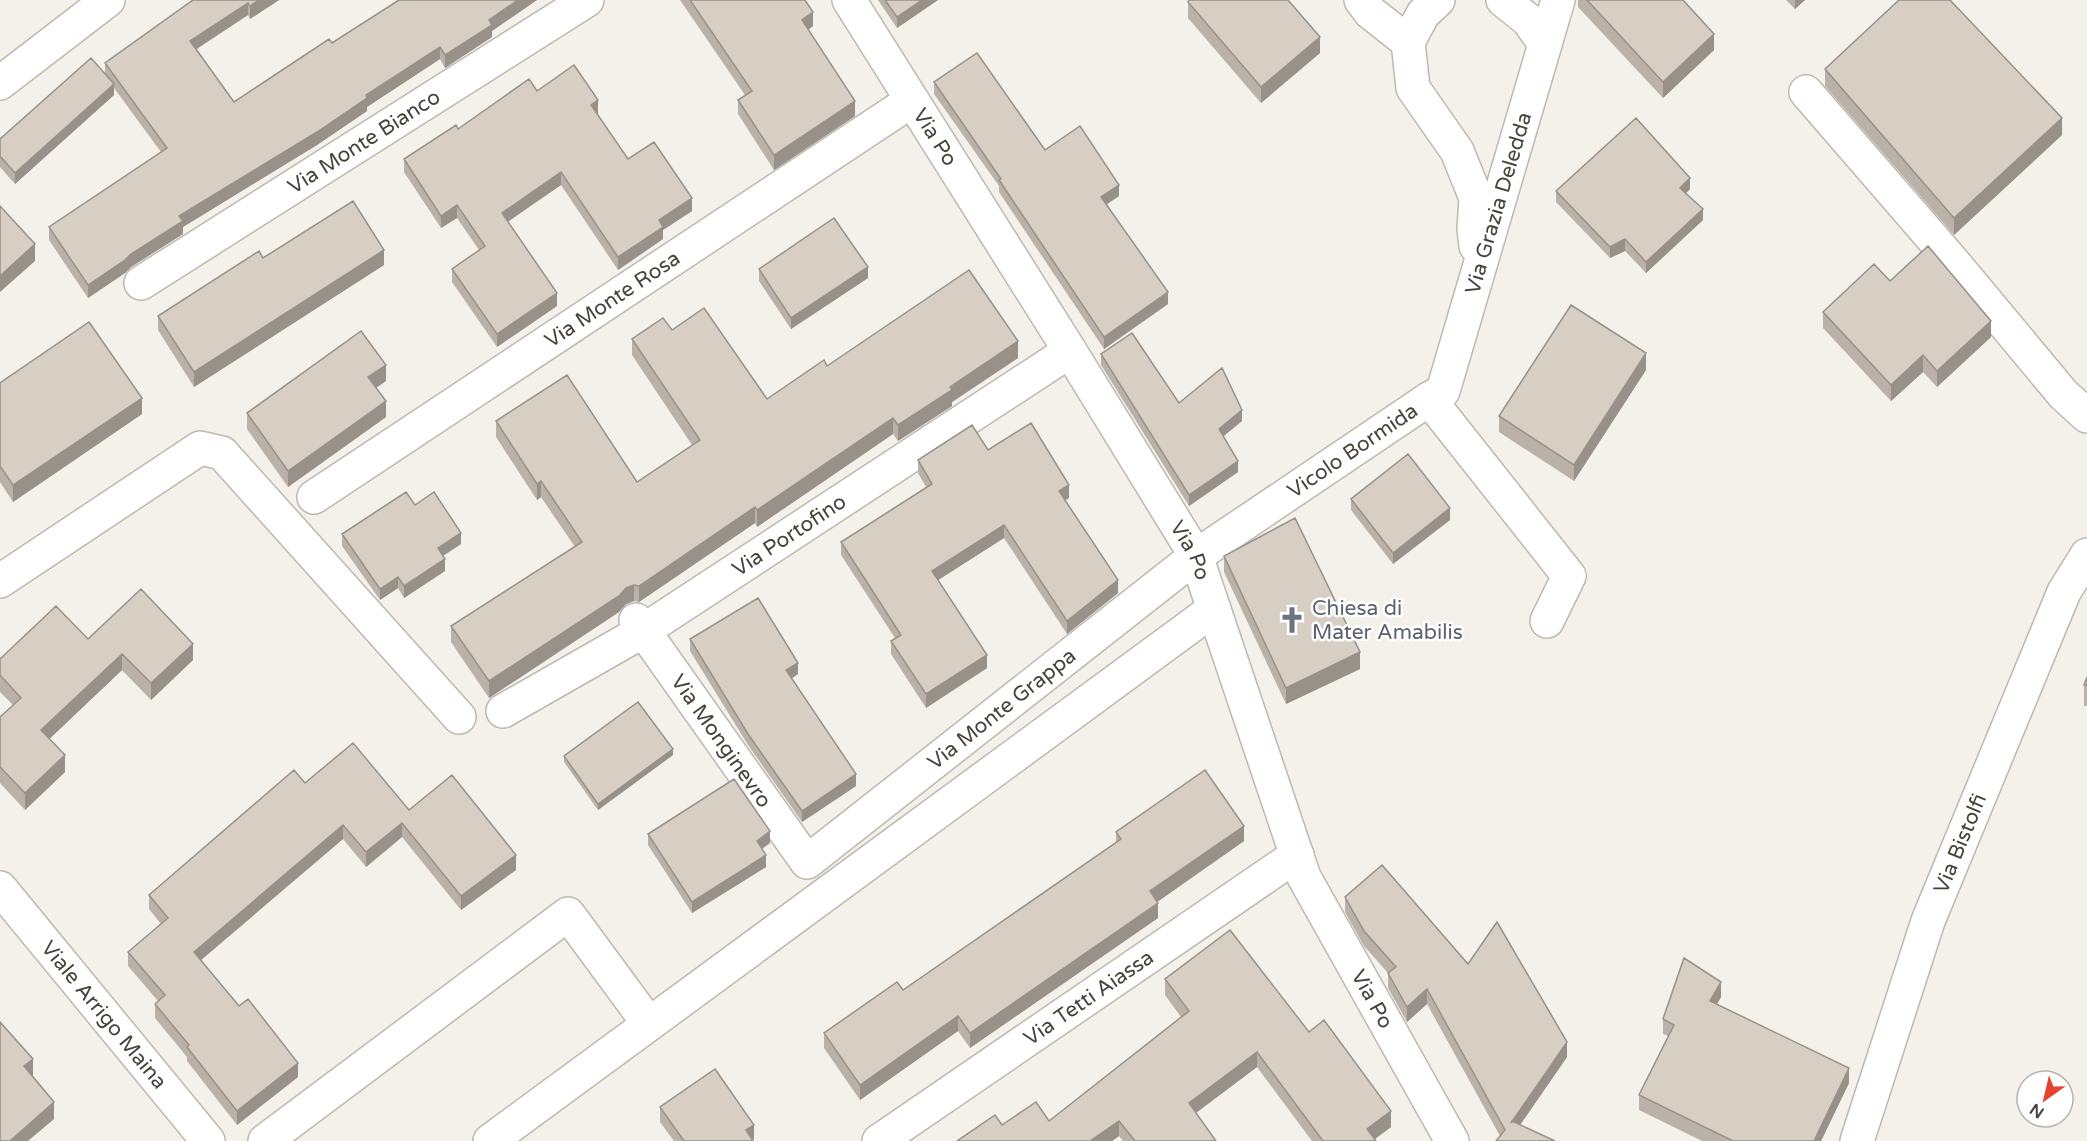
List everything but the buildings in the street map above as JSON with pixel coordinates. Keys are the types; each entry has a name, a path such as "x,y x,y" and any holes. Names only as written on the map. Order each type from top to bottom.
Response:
{"street":[{"path":"0,83 108,0"},
{"name":"Via Monte Bianco","path":"141,283 587,0"},
{"name":"Via Po","path":"849,0 1196,556 1301,866 1452,1141"},
{"path":"1361,0 1370,12 1408,42"},
{"path":"1438,0 1423,14 1408,42 1413,88 1457,152 1476,198 1474,229 1479,273"},
{"path":"1503,0 1528,20 1545,44"},
{"name":"Via Grazia Deledda","path":"1429,399 1443,391 1558,0"},
{"path":"1806,92 1954,263 2063,394 2087,416"},
{"name":"Via Monte Rosa","path":"314,497 911,101"},
{"name":"Via Portofino","path":"503,711 1070,351"},
{"name":"Vicolo Bormida","path":"1196,556 1429,399 1569,576 1546,621"},
{"path":"0,581 200,448 222,453 459,717"},
{"name":"Via Bistolfi","path":"1857,1141 1928,921 2064,592 2087,555"},
{"name":"Via Monte Grappa","path":"807,862 1196,556"},
{"path":"490,1141 1214,609"},
{"name":"Via Monginevro","path":"639,626 807,862"},
{"name":"Via Tetti Aiassa","path":"879,1141 1301,866"},
{"name":"Viale Arrigo Maina","path":"0,888 208,1141"},
{"path":"265,1141 568,914 649,1024"}],"place":[{"name":"Chiesa di Mater Amabilis","path":"1292,620"}]}
